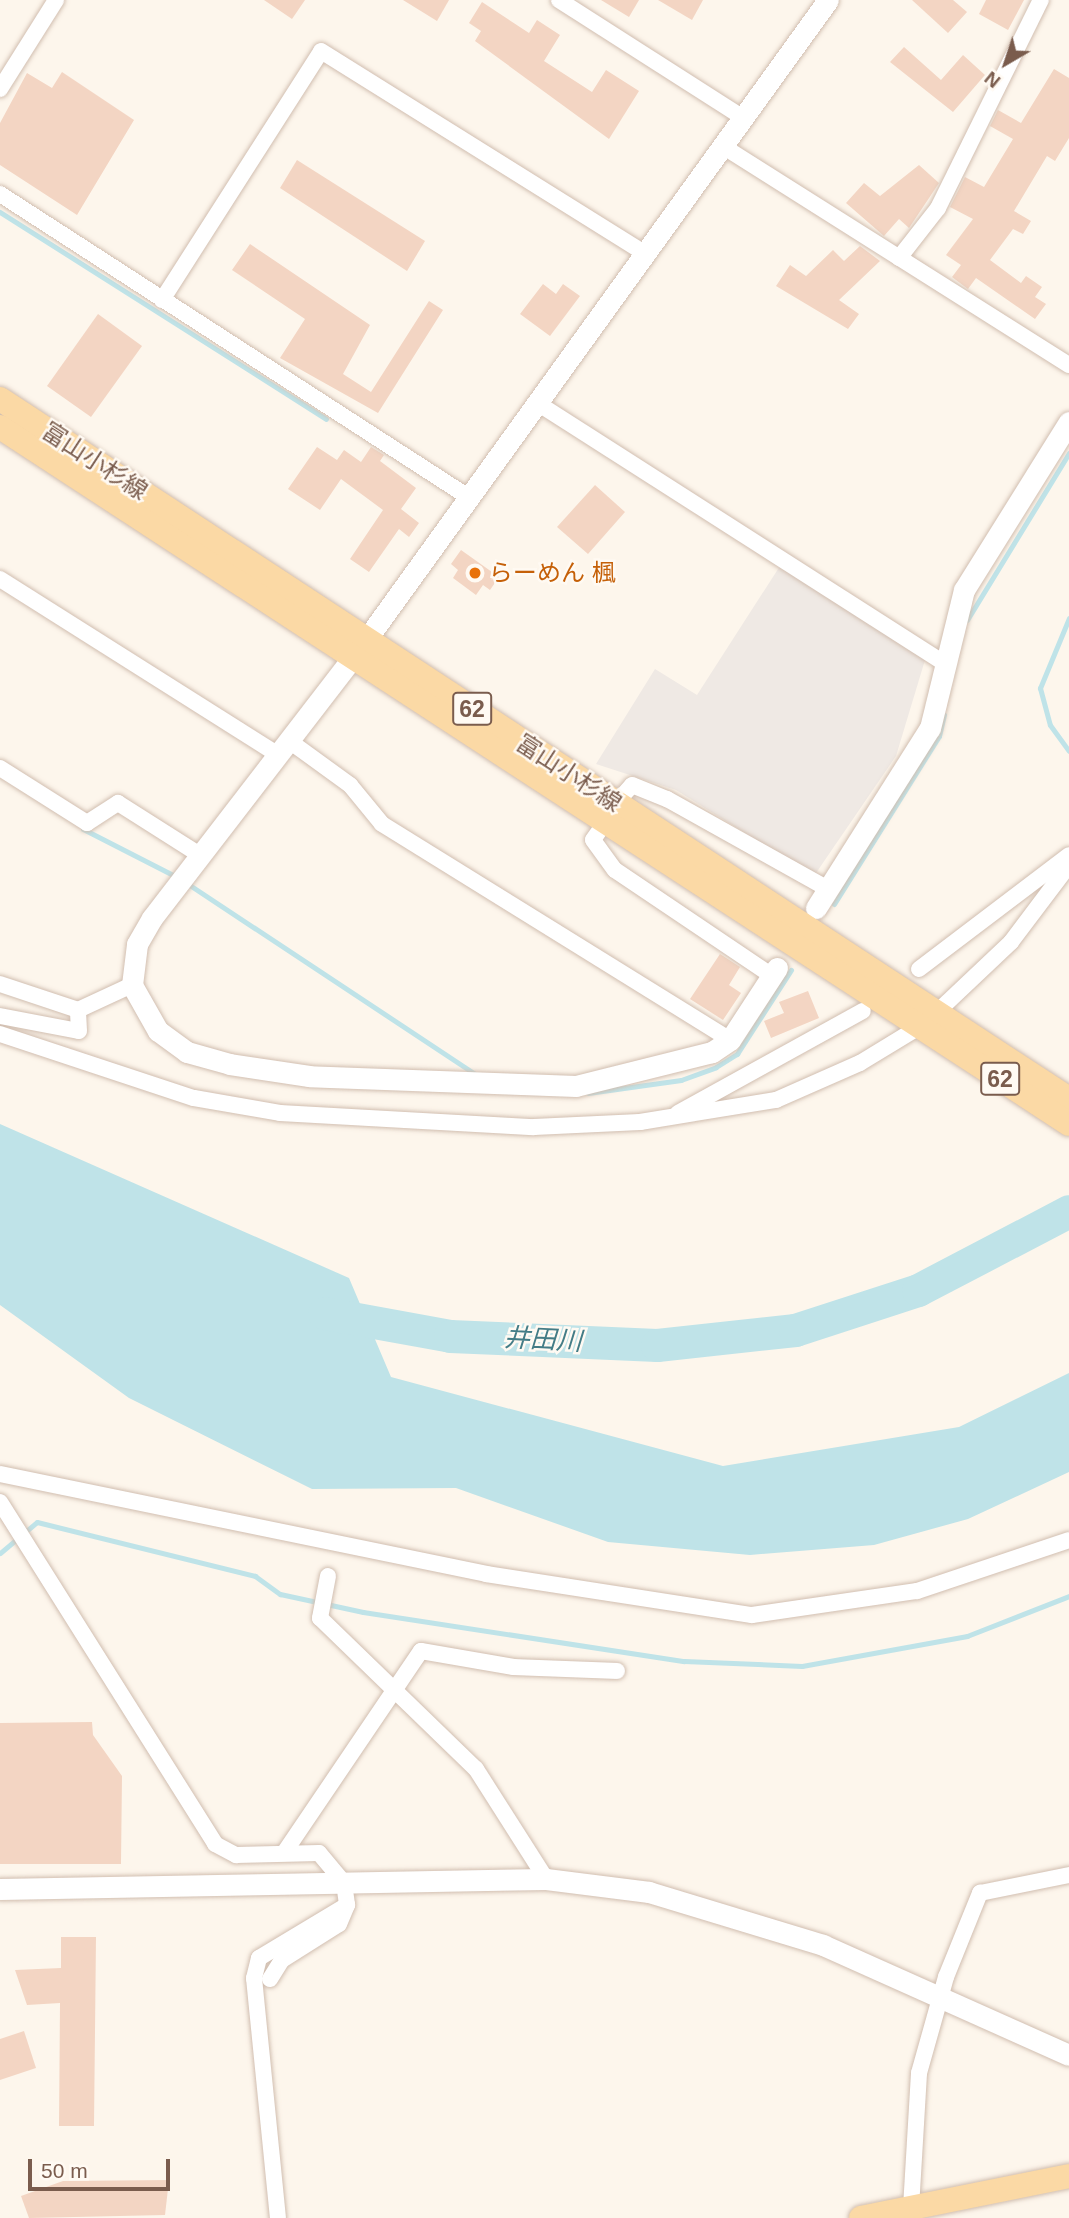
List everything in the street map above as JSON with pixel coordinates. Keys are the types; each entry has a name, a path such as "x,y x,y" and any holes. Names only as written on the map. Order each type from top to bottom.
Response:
{"main road":[{"name":"富山小杉線","path":"0,399 359,649 932,1023 1069,1124"},
{"name":"富山小杉線","path":"0,427 359,649"},
{"name":"富山小杉線","path":"932,1023 1069,1099"},
{"path":"861,2218 1069,2176"}],"street":[{"path":"0,89 56,0"},
{"path":"559,0 745,119"},
{"path":"828,0 539,404 359,649 200,855 137,944 132,985 158,1031 187,1052 309,1076 576,1086 653,1070 730,1040 774,972 615,870 593,840 632,785 667,799 828,889"},
{"path":"900,258 938,208 1041,0"},
{"path":"162,300 321,51 648,255"},
{"path":"724,147 1069,365"},
{"path":"0,194 470,498"},
{"path":"539,404 943,662"},
{"path":"816,908 930,728 943,662 964,590 1069,422"},
{"path":"0,579 351,785 382,824 730,1040"},
{"path":"0,768 87,823 118,803 200,855"},
{"path":"919,969 1069,855"},
{"path":"0,1034 194,1098 279,1113 534,1127 668,1118 776,1100 860,1063 932,1023 1011,942 1069,865"},
{"path":"0,984 78,1010 132,985"},
{"path":"0,1016 79,1031 78,1010"},
{"path":"668,1118 863,1011"},
{"path":"0,1475 486,1574 752,1615 917,1591 1069,1540"},
{"path":"0,1502 215,1844 236,1855 319,1853 345,1894 339,1924 282,1960 270,1979"},
{"path":"328,1576 320,1618 476,1769 546,1879"},
{"path":"285,1853 421,1651 514,1667 617,1671"},
{"path":"911,2208 919,2074 940,2002 979,1893 1069,1875"},
{"path":"0,1889 345,1894 546,1879 649,1892 745,1917 823,1945 940,2002 1069,2055"},
{"path":"278,2218 254,1978 260,1958 345,1894"}],"shaded area":[{"path":"780,566 925,660 896,756 814,876 676,790 596,764 655,669 697,695"}],"water":[{"path":"0,1124 349,1278 391,1377 723,1466 959,1427 1069,1373 1069,1472 968,1519 874,1545 750,1555 608,1542 456,1488 312,1489 129,1398 0,1305"}],"building":[{"path":"264,0 305,0 292,19"},
{"path":"403,0 449,0 437,21"},
{"path":"601,0 639,0 629,17"},
{"path":"658,0 703,0 692,20"},
{"path":"912,0 953,0 967,12 948,33"},
{"path":"986,0 1024,0 1008,30 979,14"},
{"path":"482,2 529,33 537,20 560,35 544,61 592,92 606,70 639,91 609,139 475,41 481,31 469,23"},
{"path":"904,47 941,80 963,55 985,75 953,112 890,62"},
{"path":"1054,69 1069,78 1069,138 1055,161 1047,156 1014,211 1031,221 1023,234 1013,229 990,260 1021,283 1026,276 1042,287 1035,297 1046,304 1035,319 976,278 968,289 952,277 961,265 946,255 973,219 950,207 965,177 984,187 1013,139 990,126 998,110 1021,123"},
{"path":"62,72 134,120 77,215 0,165 0,123 27,73 52,88"},
{"path":"297,160 425,241 407,271 280,188"},
{"path":"919,165 939,183 909,228 899,219 884,236 846,203 864,183 880,196"},
{"path":"250,244 370,325 343,374 371,392 429,301 443,310 378,413 280,358 305,319 232,270"},
{"path":"860,246 880,261 839,300 859,314 848,329 776,286 790,265 806,276 833,250 844,261"},
{"path":"543,284 556,294 563,284 580,296 550,336 520,314"},
{"path":"98,314 142,346 91,417 47,386"},
{"path":"317,447 337,460 344,450 361,462 371,447 384,455 380,461 416,488 401,509 419,523 409,537 399,529 369,572 350,559 383,510 341,479 320,510 288,489"},
{"path":"595,485 625,512 588,554 557,527"},
{"name":"らーめん 楓","path":"461,550 499,577 490,590 483,585 476,595 453,578 458,570 451,564"},
{"path":"720,954 740,967 729,985 741,993 723,1020 690,999"},
{"path":"808,991 819,1018 771,1038 764,1021 784,1013 779,1002"},
{"path":"92,1722 93,1735 122,1776 121,1864 0,1864 0,1723"},
{"path":"61,1937 96,1937 94,2126 59,2126 60,2003 27,2005 15,1970 61,1968"},
{"path":"24,2031 36,2068 0,2080 0,2039"},
{"path":"169,2180 165,2215 29,2218 21,2196 63,2181"}],"waterway":[{"path":"0,212 326,419"},
{"path":"967,620 1069,453"},
{"path":"1069,618 1040,688 1050,725 1069,751"},
{"path":"834,904 939,736 944,715"},
{"path":"83,829 177,877"},
{"path":"185,882 478,1076"},
{"path":"588,1093 681,1080 716,1067 737,1054 791,970"},
{"name":"井田川","path":"324,1313 450,1336 657,1345 795,1330 918,1290 1069,1211"},
{"path":"0,1553 37,1522 255,1576 280,1594 363,1612 684,1661 802,1666 967,1636 1069,1596"}],"place":[{"name":"らーめん 楓","path":"475,573"}]}
